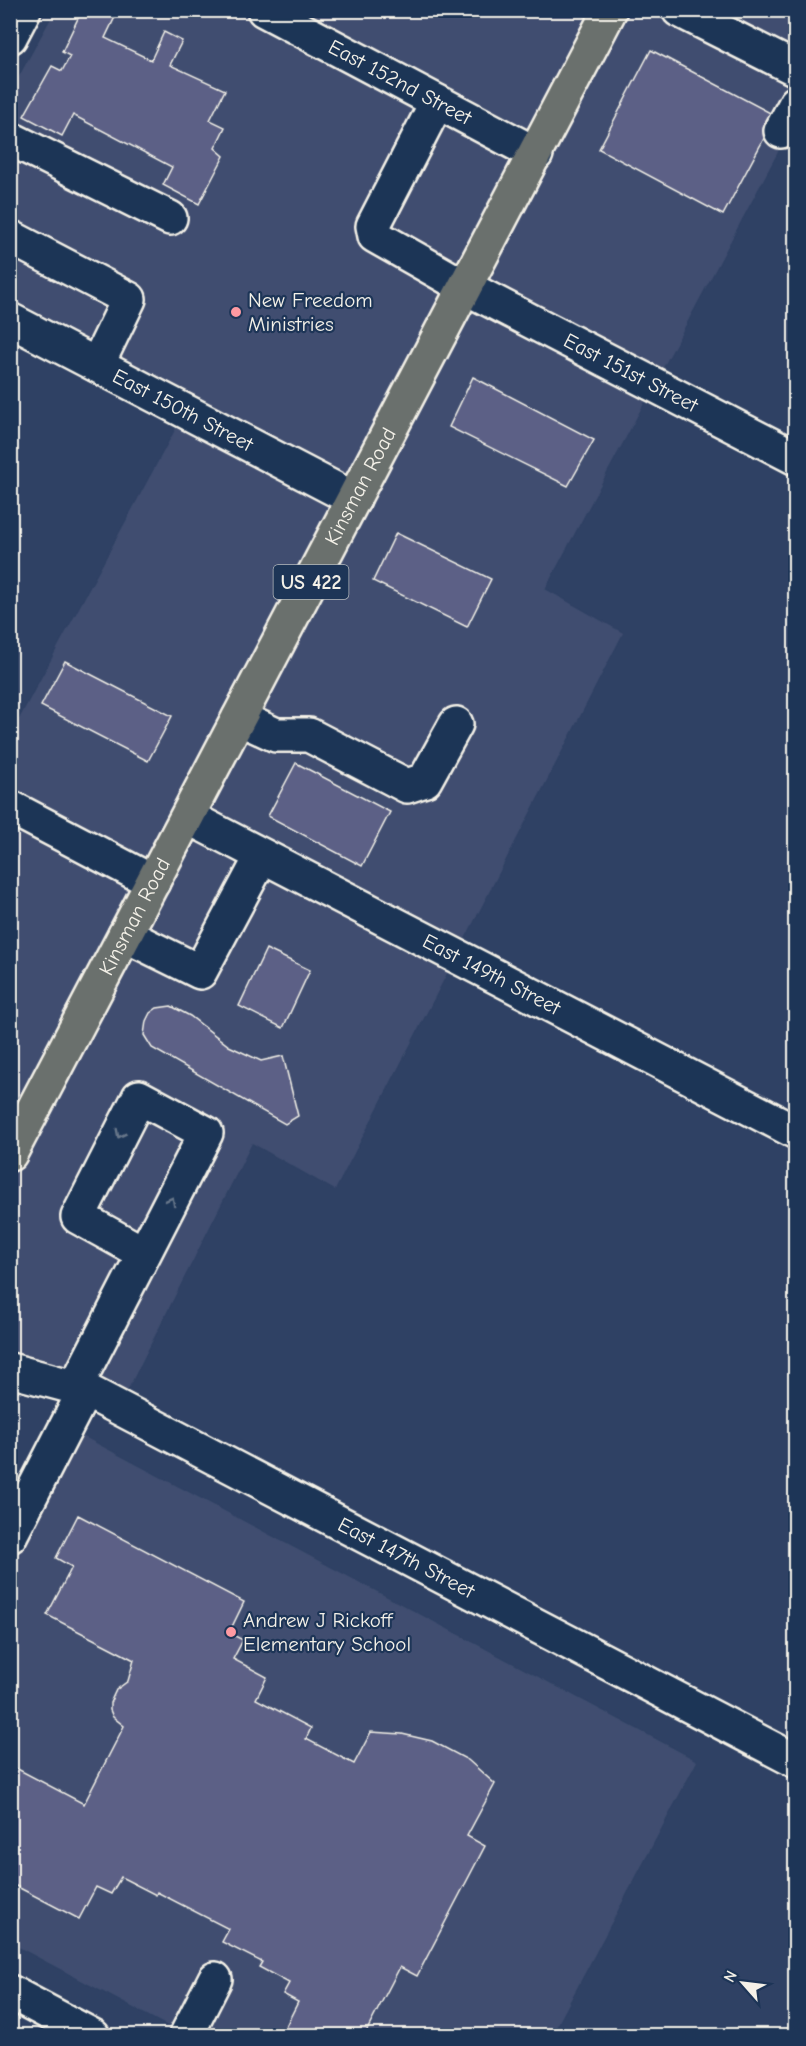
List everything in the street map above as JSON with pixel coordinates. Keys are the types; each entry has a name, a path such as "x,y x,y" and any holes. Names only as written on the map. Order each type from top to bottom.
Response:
{"main road":[{"name":"Kinsman Road","path":"10,1154 610,10"}],"street":[{"path":"10,37 24,10"},
{"name":"East 152nd Street","path":"264,10 536,154"},
{"path":"679,10 795,69"},
{"name":"East 151st Street","path":"437,102 373,226 375,236 465,287 795,458"},
{"path":"10,145 15,141 170,218"},
{"path":"10,237 129,299 97,365"},
{"name":"East 150th Street","path":"10,320 354,499"},
{"path":"239,718 276,735 309,735 407,786 425,780 456,724"},
{"path":"10,807 153,882"},
{"name":"East 149th Street","path":"188,817 795,1132"},
{"path":"125,935 200,972 262,856"},
{"path":"10,1536 24,1486 80,1389 143,1253 206,1133 139,1097 78,1217 143,1253"},
{"name":"East 147th Street","path":"10,1370 80,1389 795,1761"},
{"path":"186,2036 215,1979"},
{"path":"10,1992 93,2036"}],"shaded area":[{"path":"55,11 795,11 795,120 545,589 623,633 335,1190 252,1143 119,1407 11,1370 11,734 180,421 11,331 11,91"},
{"name":"Andrew J Rickoff Elementary School","path":"54,1421 697,1761 552,2035 185,2035 11,1943 10,1502"}],"building":[{"path":"82,10 102,10 115,17 105,38 151,60 164,32 182,41 170,65 225,90 210,120 225,127 215,148 224,156 199,204 163,185 172,167 73,115 62,136 24,116 52,66 62,71 70,56 62,52"},
{"path":"651,50 776,116 723,215 599,149"},
{"path":"473,377 594,440 568,486 449,427"},
{"path":"396,533 491,579 467,627 373,581"},
{"path":"65,661 172,716 148,761 41,706"},
{"path":"296,763 390,812 362,866 268,816"},
{"path":"266,949 310,970 283,1028 239,1006"},
{"path":"171,1006 190,1016 229,1046 261,1061 283,1056 298,1116 285,1124 152,1048 144,1035 146,1021 150,1013 157,1008"},
{"path":"78,1515 244,1602 229,1633 243,1640 233,1659 267,1677 256,1699 311,1728 306,1739 354,1764 371,1732 402,1734 432,1741 468,1760 495,1784 467,1836 485,1846 417,1976 400,1967 364,2036 300,2036 285,2028 298,2002 283,1994 289,1983 259,1967 262,1962 222,1942 229,1929 157,1892 156,1895 121,1877 111,1894 96,1887 79,1919 10,1883 10,1765 84,1804 124,1726 113,1717 110,1703 116,1690 128,1681 134,1660 47,1615 72,1567 56,1558"}],"place":[{"name":"New Freedom Ministries","path":"236,312"},
{"name":"Andrew J Rickoff Elementary School","path":"231,1632"}]}
